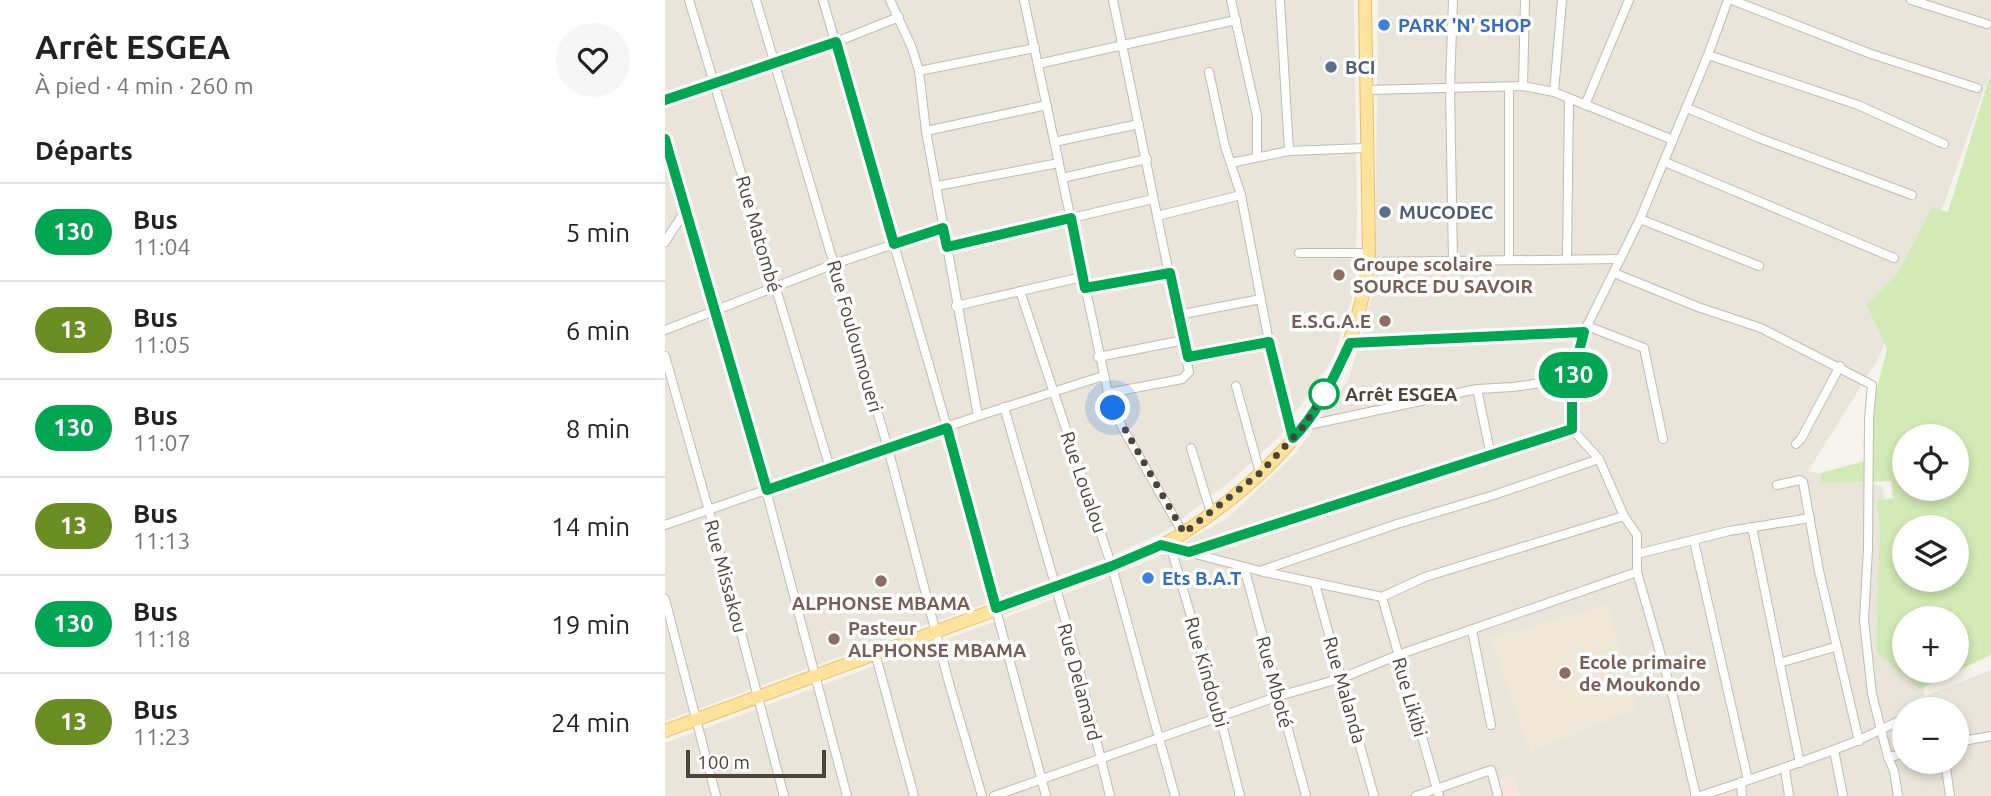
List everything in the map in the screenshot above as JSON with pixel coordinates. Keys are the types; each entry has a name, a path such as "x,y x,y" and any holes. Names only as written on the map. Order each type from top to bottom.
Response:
{"main road":[{"path":"665,731 1166,547 1260,473 1304,426 1328,387 1350,343 1360,308 1369,257 1365,0"}],"street":[{"name":"Rue Matombé","path":"688,0 830,468"},
{"name":"Rue Fouloumoueri","path":"756,0 888,448 982,796"},
{"path":"823,0 947,428 1046,796"},
{"path":"890,0 912,48 919,71 926,131 978,416"},
{"path":"1024,0 1098,357 1108,393 1122,427 1184,533"},
{"path":"1108,393 1182,379 1189,372 1113,0"},
{"path":"1231,0 1257,116 1257,157"},
{"path":"1280,0 1289,151"},
{"path":"1453,0 1450,87 1453,261"},
{"path":"1523,86 1525,0"},
{"path":"1554,92 1562,0"},
{"path":"1585,105 1629,0"},
{"path":"1892,724 1859,741 1784,769 1698,796 1637,572 1637,535 1624,516 1599,459 1572,429 1572,379 1585,329 1640,219 1730,0 1871,54 1977,88"},
{"path":"1911,0 1987,24"},
{"path":"665,100 836,42 899,17"},
{"path":"1038,64 1235,20"},
{"path":"919,71 1035,48"},
{"path":"1708,55 1858,105 1944,144"},
{"path":"1209,72 1225,146 1241,195 1269,342 1293,438"},
{"path":"1367,90 1523,86 1554,92 1673,141"},
{"path":"1509,87 1509,259"},
{"path":"1567,259 1569,98"},
{"path":"926,131 1047,105"},
{"path":"1687,108 1912,195"},
{"path":"1054,142 1139,124"},
{"path":"665,139 767,490 847,796"},
{"path":"1231,163 1289,151 1366,148"},
{"path":"1062,178 1147,159"},
{"path":"1665,162 1894,258"},
{"path":"937,186 1059,163"},
{"path":"1157,216 1241,195"},
{"path":"947,247 1153,199"},
{"path":"665,242 685,211"},
{"path":"1640,219 1759,266"},
{"path":"665,330 834,264 943,228"},
{"path":"1299,253 1453,261 1620,260"},
{"path":"1614,272 1697,307 1761,328 1870,382 1873,388 1869,432 1864,620 1872,694 1894,771 1898,796"},
{"path":"1085,288 1170,273"},
{"path":"956,306 1082,277"},
{"name":"Rue Loualou","path":"1020,291 1112,566 1175,796"},
{"path":"1178,315 1261,299"},
{"path":"1350,343 1585,329 1644,348 1663,439"},
{"path":"1098,357 1184,340"},
{"path":"1188,357 1269,342"},
{"name":"Rue Missakou","path":"665,356 784,796"},
{"path":"1796,444 1840,366"},
{"path":"665,525 1004,407 1103,376"},
{"path":"1304,426 1477,389 1572,379"},
{"path":"1236,386 1260,473"},
{"path":"1477,389 1490,456"},
{"name":"Rue Delamard","path":"1004,407 1077,661 1110,796"},
{"path":"1189,552 1572,429"},
{"path":"1191,448 1211,513"},
{"path":"1260,571 1599,459"},
{"path":"1777,485 1802,480 1835,647 1859,741"},
{"path":"1166,547 1315,584 1382,597 1425,577 1624,516"},
{"path":"1637,554 1752,527 1810,518"},
{"path":"1752,527 1800,763"},
{"path":"1694,541 1744,781 1742,796"},
{"name":"Rue Kindoubi","path":"1166,547 1220,716 1240,796"},
{"name":"Rue Mboté","path":"1244,567 1306,796"},
{"path":"994,796 1220,716 1342,678 1398,655 1637,572"},
{"name":"Rue Malanda","path":"1315,584 1374,796"},
{"name":"Rue Likibi","path":"1382,597 1438,792"},
{"path":"665,599 716,796"},
{"path":"1472,630 1492,725"},
{"path":"1779,663 1835,647"},
{"path":"875,653 914,796"},
{"path":"1969,740 1991,736"},
{"path":"1833,750 1843,796"},
{"path":"1888,757 1892,756"},
{"path":"1784,769 1789,796"},
{"path":"1416,796 1438,792 1492,770 1498,796"},
{"path":"1947,774 1950,796"}],"shaded area":[{"path":"665,0 1354,0 1357,213 1355,288 1334,357 1279,437 1233,479 1168,530 1100,561 665,721"},
{"path":"1378,0 1991,0 1991,70 1945,201 1878,359 1808,471 1882,486 1892,535 1892,592 1904,592 1907,606 1892,606 1892,683 1922,683 1925,696 1958,683 1969,683 1969,679 1991,670 1991,796 665,796 665,743 1018,613 1155,558 1228,518 1295,454 1348,380 1375,280"},
{"name":"Ecole primaire de Moukondo","path":"1608,605 1636,708 1530,753 1490,638"},
{"path":"1515,776 1520,796 1503,796 1500,779"}],"green space":[{"path":"1991,72 1991,655 1969,666 1969,606 1892,606 1892,665 1876,652 1880,523 1876,501 1892,498 1892,501 1969,501 1969,424 1892,424 1892,490 1891,481 1821,483 1821,473 1872,459 1870,415 1887,349 1867,305 1898,273 1932,207 1948,212"},
{"path":"1913,683 1933,683 1920,689"}],"bus line":[{"name":"130","path":"665,100 836,42 894,244 943,228 947,247 1071,218 1085,288 1170,273 1188,357 1269,342 1293,438 1304,426 1328,387 1350,343 1584,332 1572,379 1572,429 1269,524 1189,552 1161,545 1112,566 996,608 947,428 767,490 665,139"}],"place":[{"name":"PARK 'N' SHOP","path":"1384,25"},
{"name":"BCI","path":"1331,67"},
{"name":"MUCODEC","path":"1385,212"},
{"name":"Groupe scolaire SOURCE DU SAVOIR","path":"1339,275"},
{"name":"E.S.G.A.E","path":"1385,321"},
{"name":"Arrêt ESGEA","path":"1324,394"},
{"name":"Ets B.A.T","path":"1148,578"},
{"name":"ALPHONSE MBAMA","path":"881,581"},
{"name":"Pasteur ALPHONSE MBAMA","path":"834,639"},
{"name":"Ecole primaire de Moukondo","path":"1565,673"}],"route":[{"path":"1113,408 1184,533 1260,473 1304,426 1328,387 1324,394"}]}
